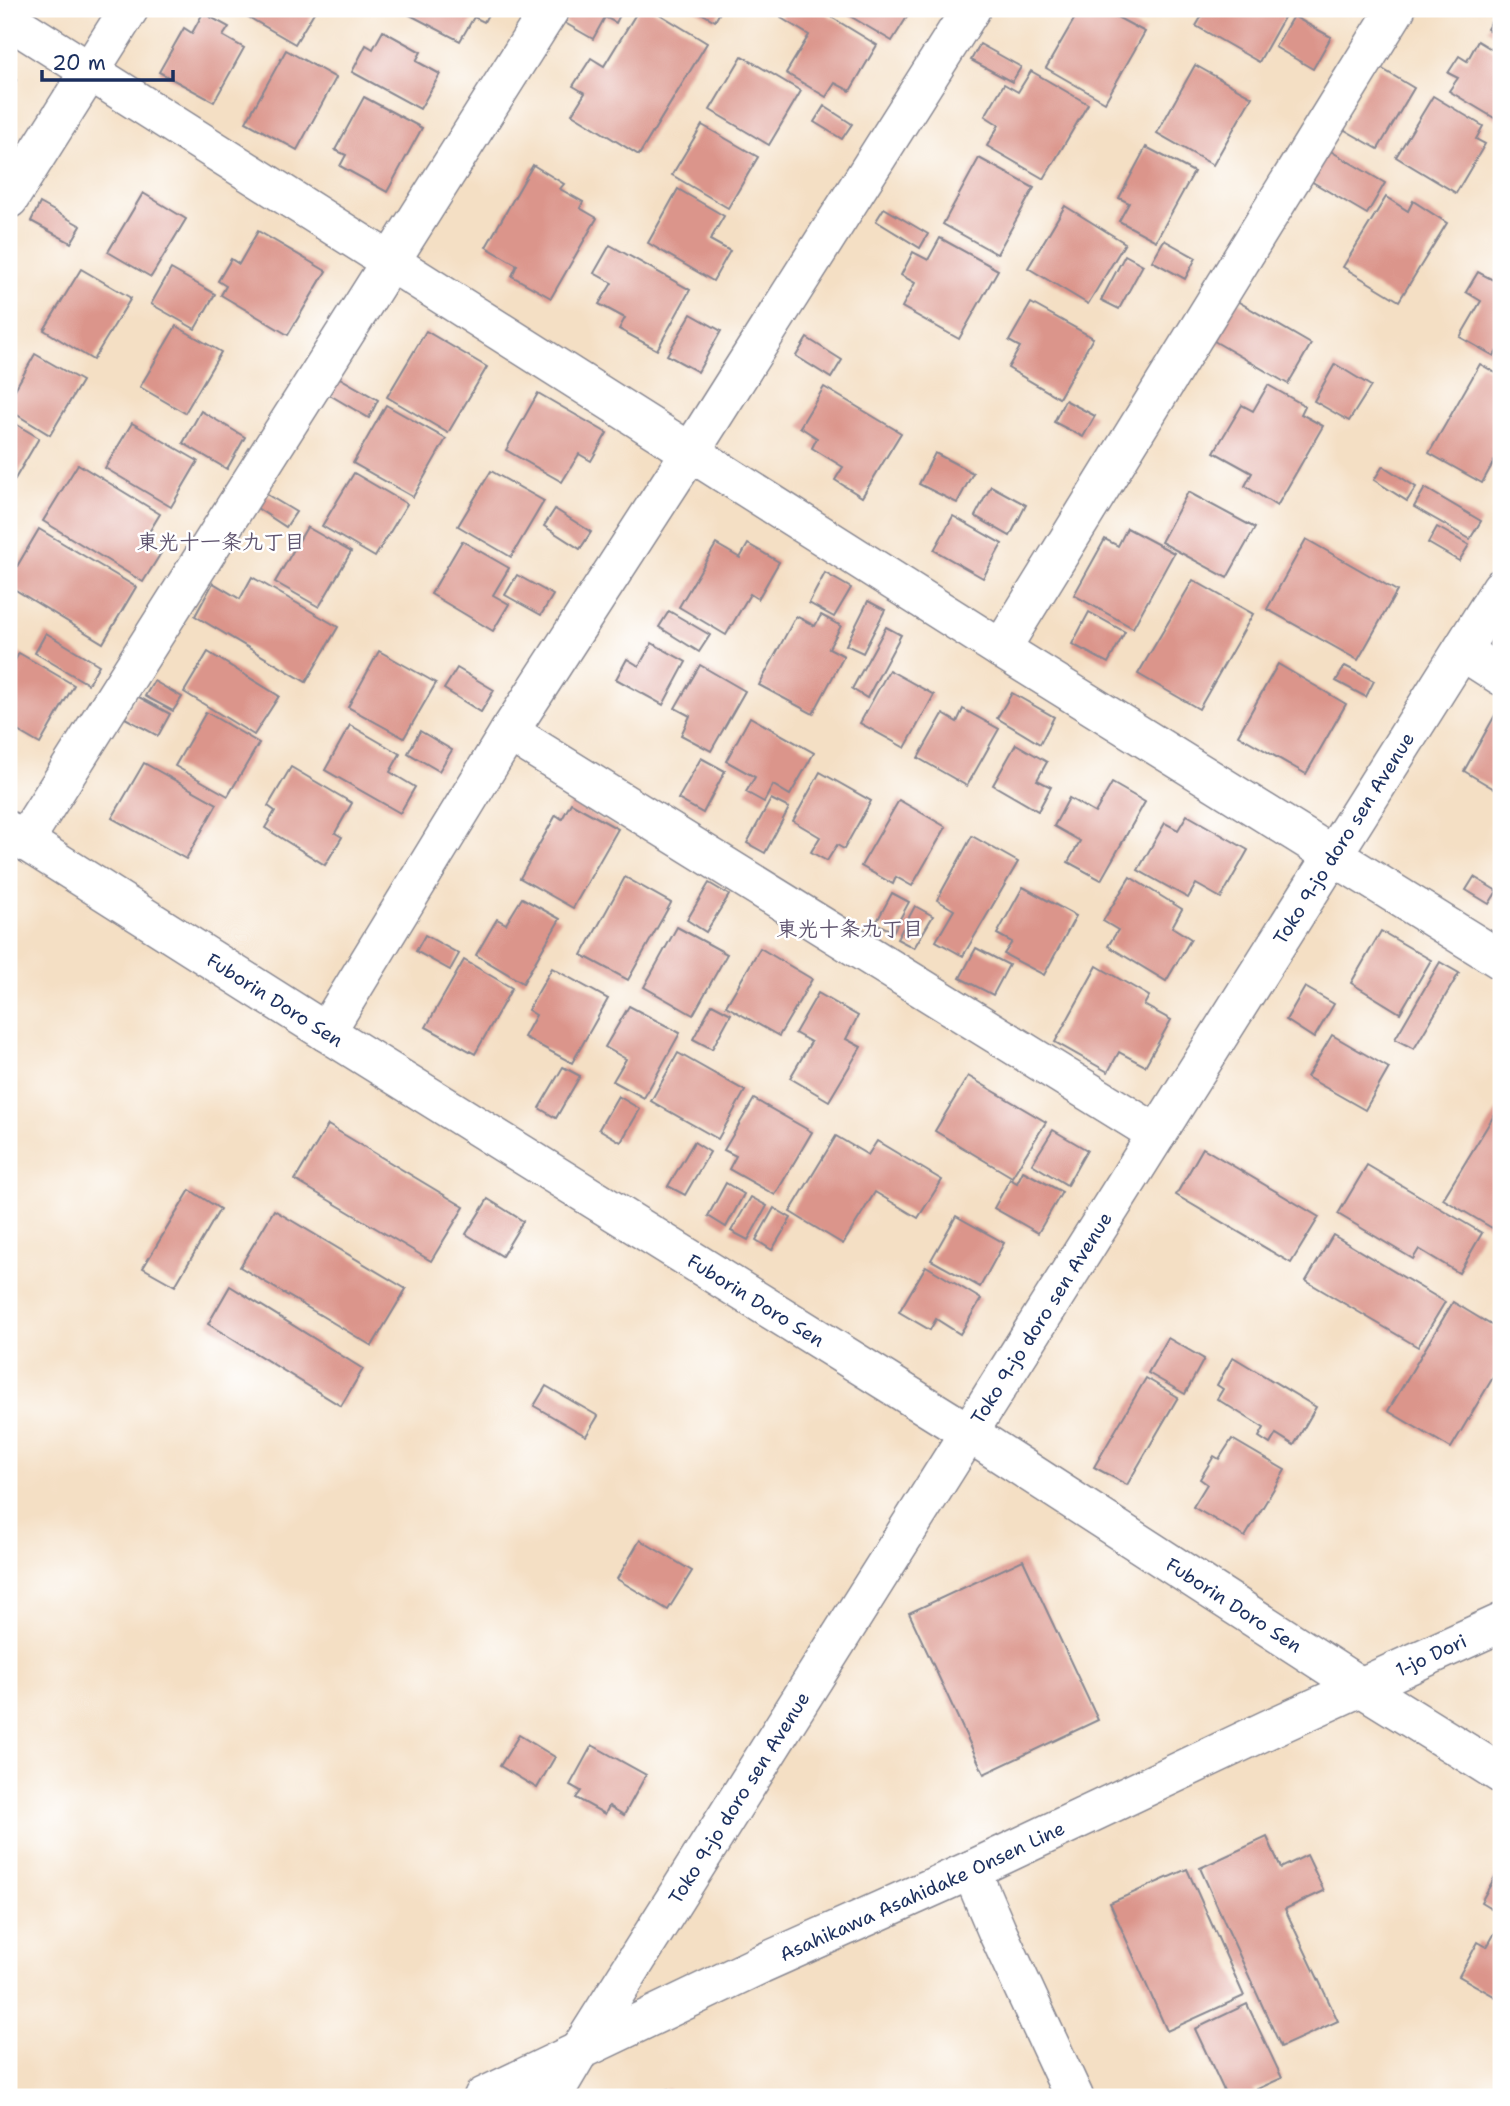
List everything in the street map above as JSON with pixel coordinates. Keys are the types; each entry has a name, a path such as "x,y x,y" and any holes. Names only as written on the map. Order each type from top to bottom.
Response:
{"street":[{"path":"9,198 129,9"},
{"path":"17,836 390,263 550,9"},
{"path":"326,1032 509,732 971,9"},
{"path":"1001,649 1396,9"},
{"path":"9,20 1001,649 1501,960"},
{"name":"Toko 9-jo doro sen Avenue","path":"552,2097 1501,587"},
{"path":"1462,652 1501,676"},
{"path":"509,732 1157,1134"},
{"name":"Fuborin Doro Sen","path":"17,836 970,1433 1361,1687 1501,1774"},
{"name":"1-jo Dori","path":"1361,1687 1501,1623"},
{"name":"Asahikawa Asahidake Onsen Line","path":"483,2097 581,2048 971,1870 1361,1687"},
{"path":"971,1870 1074,2097"}],"building":[{"path":"249,9 316,9 295,44 245,15"},
{"path":"411,9 491,9 484,22 474,17 460,41 408,14"},
{"path":"573,9 623,9 616,23 605,17 593,39 565,23"},
{"path":"639,9 651,9 707,43 639,155 572,114 585,93 573,86 591,58 604,66"},
{"path":"694,9 722,9 715,21"},
{"path":"786,9 818,9 877,45 850,91 835,83 826,97 786,73 809,35 781,18"},
{"path":"838,9 912,9 892,41"},
{"path":"1080,9 1102,9 1145,32 1105,102 1046,68"},
{"path":"1206,9 1282,9 1287,12 1259,62 1196,26"},
{"path":"1501,9 1501,38 1487,29"},
{"path":"203,13 229,27 223,36 244,48 214,102 159,72 184,28 192,33"},
{"path":"1293,16 1331,37 1313,69 1275,47"},
{"path":"383,31 421,52 416,61 440,74 420,109 352,72 366,45 373,49"},
{"path":"1478,41 1501,55 1501,122 1449,91 1458,78 1448,73 1459,56 1467,61"},
{"path":"980,44 1021,67 1012,82 971,60"},
{"path":"286,50 336,78 297,150 246,122"},
{"path":"742,56 801,91 769,145 710,110"},
{"path":"1195,65 1252,97 1213,165 1157,133"},
{"path":"1379,67 1414,88 1378,149 1343,129"},
{"path":"1031,71 1088,104 1044,179 987,146 999,125 985,116 1004,84 1018,92"},
{"path":"9,76 16,80 9,92"},
{"path":"1433,96 1483,126 1476,139 1485,144 1456,193 1396,157"},
{"path":"364,97 422,128 387,192 340,166 346,155 335,150"},
{"path":"824,106 852,124 842,139 814,122"},
{"path":"702,125 758,157 728,208 672,175"},
{"path":"1146,147 1194,172 1156,241 1119,221 1129,203 1119,198"},
{"path":"1327,149 1385,183 1367,214 1309,180"},
{"path":"979,158 1034,188 997,254 943,224"},
{"path":"533,165 564,184 560,189 583,202 580,208 597,218 551,298 512,276 517,265 486,247"},
{"path":"678,189 724,216 710,240 730,251 713,281 648,243"},
{"path":"143,193 186,219 151,277 108,252"},
{"path":"1386,197 1408,211 1413,201 1447,223 1399,301 1343,267"},
{"path":"40,203 81,226 71,243 31,221"},
{"path":"1065,206 1125,243 1088,304 1028,268"},
{"path":"884,208 928,234 920,248 876,221"},
{"path":"258,231 326,271 288,335 221,295 226,286 218,281 231,259 239,264"},
{"path":"940,238 998,270 959,339 902,307 915,283 901,275 913,252 928,260"},
{"path":"1164,240 1196,258 1185,279 1152,261"},
{"path":"610,245 690,290 657,350 619,329 625,318 599,304 612,283 594,273"},
{"path":"1125,255 1143,265 1119,309 1101,300"},
{"path":"1501,266 1501,344 1494,356 1460,337 1481,301 1466,292 1478,272 1493,280"},
{"path":"81,269 131,298 93,360 44,330"},
{"path":"171,269 215,294 195,329 151,304"},
{"path":"1237,301 1311,344 1288,384 1214,341"},
{"path":"1031,303 1093,338 1059,398 1008,368 1020,347 1009,341"},
{"path":"691,314 721,331 698,372 667,355"},
{"path":"176,326 221,352 185,413 140,387"},
{"path":"426,331 487,367 448,433 387,397"},
{"path":"807,338 842,360 831,378 796,356"},
{"path":"35,354 82,381 50,435 9,410 9,400"},
{"path":"1335,364 1371,386 1349,421 1314,401"},
{"path":"1480,364 1501,376 1501,449 1482,483 1429,453"},
{"path":"338,377 378,400 369,418 328,394"},
{"path":"1268,385 1305,406 1301,414 1323,426 1277,506 1245,486 1252,473 1214,452 1242,405 1253,411"},
{"path":"824,387 901,433 862,497 835,480 843,467 812,448 817,438 800,427"},
{"path":"538,393 607,433 591,461 579,454 562,482 506,450"},
{"path":"1065,400 1095,416 1083,437 1054,422"},
{"path":"386,405 446,439 413,497 353,463"},
{"path":"201,411 245,437 227,469 183,443"},
{"path":"9,420 39,438 9,489"},
{"path":"132,423 198,461 171,507 105,468"},
{"path":"935,453 973,473 957,503 919,484"},
{"path":"78,464 160,514 143,542 161,553 143,582 43,521"},
{"path":"1383,466 1416,487 1407,501 1374,480"},
{"path":"491,471 544,501 511,557 458,526"},
{"path":"354,473 407,504 375,557 322,526"},
{"path":"991,486 1026,505 1010,536 975,516"},
{"path":"1425,488 1481,521 1470,539 1414,507"},
{"path":"1188,492 1255,528 1227,578 1161,542"},
{"path":"266,494 296,512 286,527 257,508"},
{"path":"555,509 591,532 580,549 544,526"},
{"path":"953,516 1002,544 983,578 934,550"},
{"path":"307,527 351,552 319,607 275,582"},
{"path":"1437,527 1469,545 1459,561 1428,543"},
{"path":"1127,528 1174,553 1133,628 1074,595 1105,539 1118,546"},
{"path":"39,529 136,587 103,643 9,586 9,580"},
{"path":"1306,539 1397,591 1358,660 1267,609"},
{"path":"462,541 509,568 493,595 509,604 493,631 431,594"},
{"path":"716,544 740,558 748,544 779,562 758,599 750,594 726,635 679,607"},
{"path":"825,573 851,588 834,617 809,603"},
{"path":"517,575 553,595 541,615 505,595"},
{"path":"252,577 338,627 306,682 195,616 213,583 240,599"},
{"path":"1193,580 1253,614 1199,709 1138,674"},
{"path":"868,601 885,610 863,653 846,645"},
{"path":"669,611 710,635 699,652 659,627"},
{"path":"1089,612 1125,632 1108,663 1072,644"},
{"path":"821,615 841,626 829,648 844,656 813,714 759,685 796,616 815,626"},
{"path":"886,627 901,635 867,698 852,689"},
{"path":"46,633 99,665 88,684 35,653"},
{"path":"652,643 686,662 663,705 616,679 627,659 639,666"},
{"path":"379,651 436,683 404,738 348,707"},
{"path":"208,652 279,696 254,735 184,692"},
{"path":"19,653 74,685 40,744 9,726 9,671"},
{"path":"1278,664 1346,704 1306,774 1238,735"},
{"path":"700,665 745,691 711,751 681,735 690,716 675,708"},
{"path":"1345,666 1374,681 1366,697 1336,681"},
{"path":"457,668 494,690 481,712 444,689"},
{"path":"889,670 934,695 905,748 860,723"},
{"path":"154,681 182,697 173,711 145,696"},
{"path":"1012,693 1054,717 1040,744 997,718"},
{"path":"137,696 170,714 158,736 125,718"},
{"path":"1499,708 1501,709 1501,793 1464,771"},
{"path":"963,709 999,729 967,786 918,758 943,714 957,722"},
{"path":"206,712 259,743 228,796 175,766"},
{"path":"750,717 814,753 790,795 773,785 764,802 746,792 755,777 726,761"},
{"path":"350,725 400,754 390,772 415,787 400,813 325,770"},
{"path":"420,731 452,750 439,771 408,753"},
{"path":"1016,744 1047,762 1037,780 1051,787 1038,811 993,785"},
{"path":"701,758 725,771 703,813 678,799"},
{"path":"144,763 217,804 186,859 112,818"},
{"path":"291,767 352,803 335,833 342,837 325,865 265,828 275,811 268,806"},
{"path":"820,772 871,801 844,849 837,845 827,861 811,852 820,837 793,821"},
{"path":"1112,783 1145,802 1101,880 1068,862 1080,841 1054,826 1069,798 1095,813"},
{"path":"771,799 789,808 765,853 747,843"},
{"path":"899,800 946,827 912,886 896,877 893,884 861,866"},
{"path":"571,803 618,829 573,908 520,878 556,815 562,819"},
{"path":"1187,815 1248,850 1221,898 1196,884 1188,898 1138,870 1165,823 1178,830"},
{"path":"972,836 1018,862 963,956 936,941 954,910 937,900"},
{"path":"625,877 671,903 628,980 582,955"},
{"path":"1130,877 1182,909 1172,927 1191,939 1166,981 1108,946 1118,930 1103,921"},
{"path":"1474,877 1497,891 1489,904 1466,890"},
{"path":"709,883 729,895 706,932 687,920"},
{"path":"1023,887 1076,916 1044,975 1004,954 1012,942 997,934"},
{"path":"892,893 909,902 893,932 876,923"},
{"path":"522,898 560,919 523,983 476,955 497,919 506,924"},
{"path":"915,906 933,916 914,948 897,939"},
{"path":"677,927 727,954 693,1015 644,987"},
{"path":"1381,931 1431,960 1400,1013 1351,983"},
{"path":"425,935 459,954 450,970 416,951"},
{"path":"760,948 812,979 779,1036 726,1006"},
{"path":"976,948 1009,965 993,995 960,978"},
{"path":"464,960 512,988 475,1054 426,1027"},
{"path":"1440,962 1459,973 1414,1049 1395,1039"},
{"path":"1097,966 1149,996 1144,1005 1171,1020 1145,1066 1119,1052 1108,1072 1055,1042"},
{"path":"552,968 608,999 572,1063 524,1037 536,1015 528,1010"},
{"path":"1305,987 1334,1004 1314,1038 1286,1020"},
{"path":"818,993 858,1016 846,1039 861,1047 829,1101 790,1078 811,1042 795,1033"},
{"path":"712,1004 731,1014 712,1049 693,1039"},
{"path":"629,1006 680,1033 644,1098 613,1081 626,1059 605,1047"},
{"path":"1332,1035 1389,1068 1365,1110 1307,1077"},
{"path":"678,1053 745,1091 718,1139 651,1101"},
{"path":"563,1067 580,1076 556,1118 539,1108"},
{"path":"968,1076 1046,1122 1012,1177 935,1131"},
{"path":"618,1096 640,1109 621,1142 599,1129"},
{"path":"754,1099 812,1132 775,1195 729,1169 736,1156 724,1150"},
{"path":"1501,1104 1501,1213 1492,1228 1443,1199"},
{"path":"328,1125 464,1207 431,1261 295,1180"},
{"path":"1053,1130 1087,1150 1067,1185 1032,1164"},
{"path":"836,1136 868,1155 877,1141 942,1180 918,1218 875,1192 843,1244 790,1212"},
{"path":"694,1142 710,1152 685,1195 668,1186"},
{"path":"1203,1148 1319,1217 1291,1263 1176,1195"},
{"path":"1367,1165 1482,1233 1459,1273 1419,1249 1413,1259 1338,1214"},
{"path":"1023,1171 1062,1192 1038,1233 994,1208 1010,1179 1017,1183"},
{"path":"726,1183 744,1194 726,1227 708,1216"},
{"path":"190,1190 220,1209 175,1286 143,1268"},
{"path":"751,1197 767,1206 748,1240 731,1231"},
{"path":"488,1199 523,1221 502,1256 466,1234"},
{"path":"774,1208 791,1218 772,1250 756,1240"},
{"path":"274,1210 406,1289 372,1346 240,1267"},
{"path":"956,1216 1004,1243 980,1287 931,1260"},
{"path":"1333,1235 1445,1302 1418,1347 1306,1281"},
{"path":"926,1266 981,1299 960,1334 936,1319 930,1330 899,1312"},
{"path":"230,1286 363,1369 341,1406 208,1324"},
{"path":"1453,1302 1501,1331 1501,1364 1451,1448 1388,1411"},
{"path":"1168,1338 1204,1359 1185,1394 1148,1373"},
{"path":"1233,1357 1316,1407 1294,1445 1276,1434 1270,1444 1259,1437 1264,1428 1217,1399 1223,1389 1217,1385"},
{"path":"1146,1378 1178,1397 1127,1485 1094,1467"},
{"path":"546,1386 598,1416 586,1436 534,1406"},
{"path":"1232,1439 1285,1470 1245,1537 1193,1507 1207,1484 1200,1479 1214,1456 1219,1459"},
{"path":"640,1540 692,1571 668,1610 617,1579"},
{"path":"1023,1560 1098,1720 984,1774 909,1613"},
{"path":"519,1735 555,1757 537,1788 500,1766"},
{"path":"592,1745 646,1775 624,1815 609,1806 605,1814 576,1798 581,1791 570,1785"},
{"path":"1267,1837 1281,1868 1307,1855 1324,1891 1285,1909 1338,2021 1281,2047 1200,1868"},
{"path":"1501,1866 1501,1914 1481,1902"},
{"path":"1187,1869 1244,1996 1167,2031 1110,1903"},
{"path":"1501,1922 1501,2000 1459,1976 1478,1942 1487,1947"},
{"path":"1247,2004 1282,2078 1253,2091 1256,2097 1227,2097 1195,2029"},
{"path":"668,2089 671,2097 649,2097"}],"district":[{"name":"東光十一条九丁目","path":"221,542"},
{"name":"東光十条九丁目","path":"850,929"}]}
